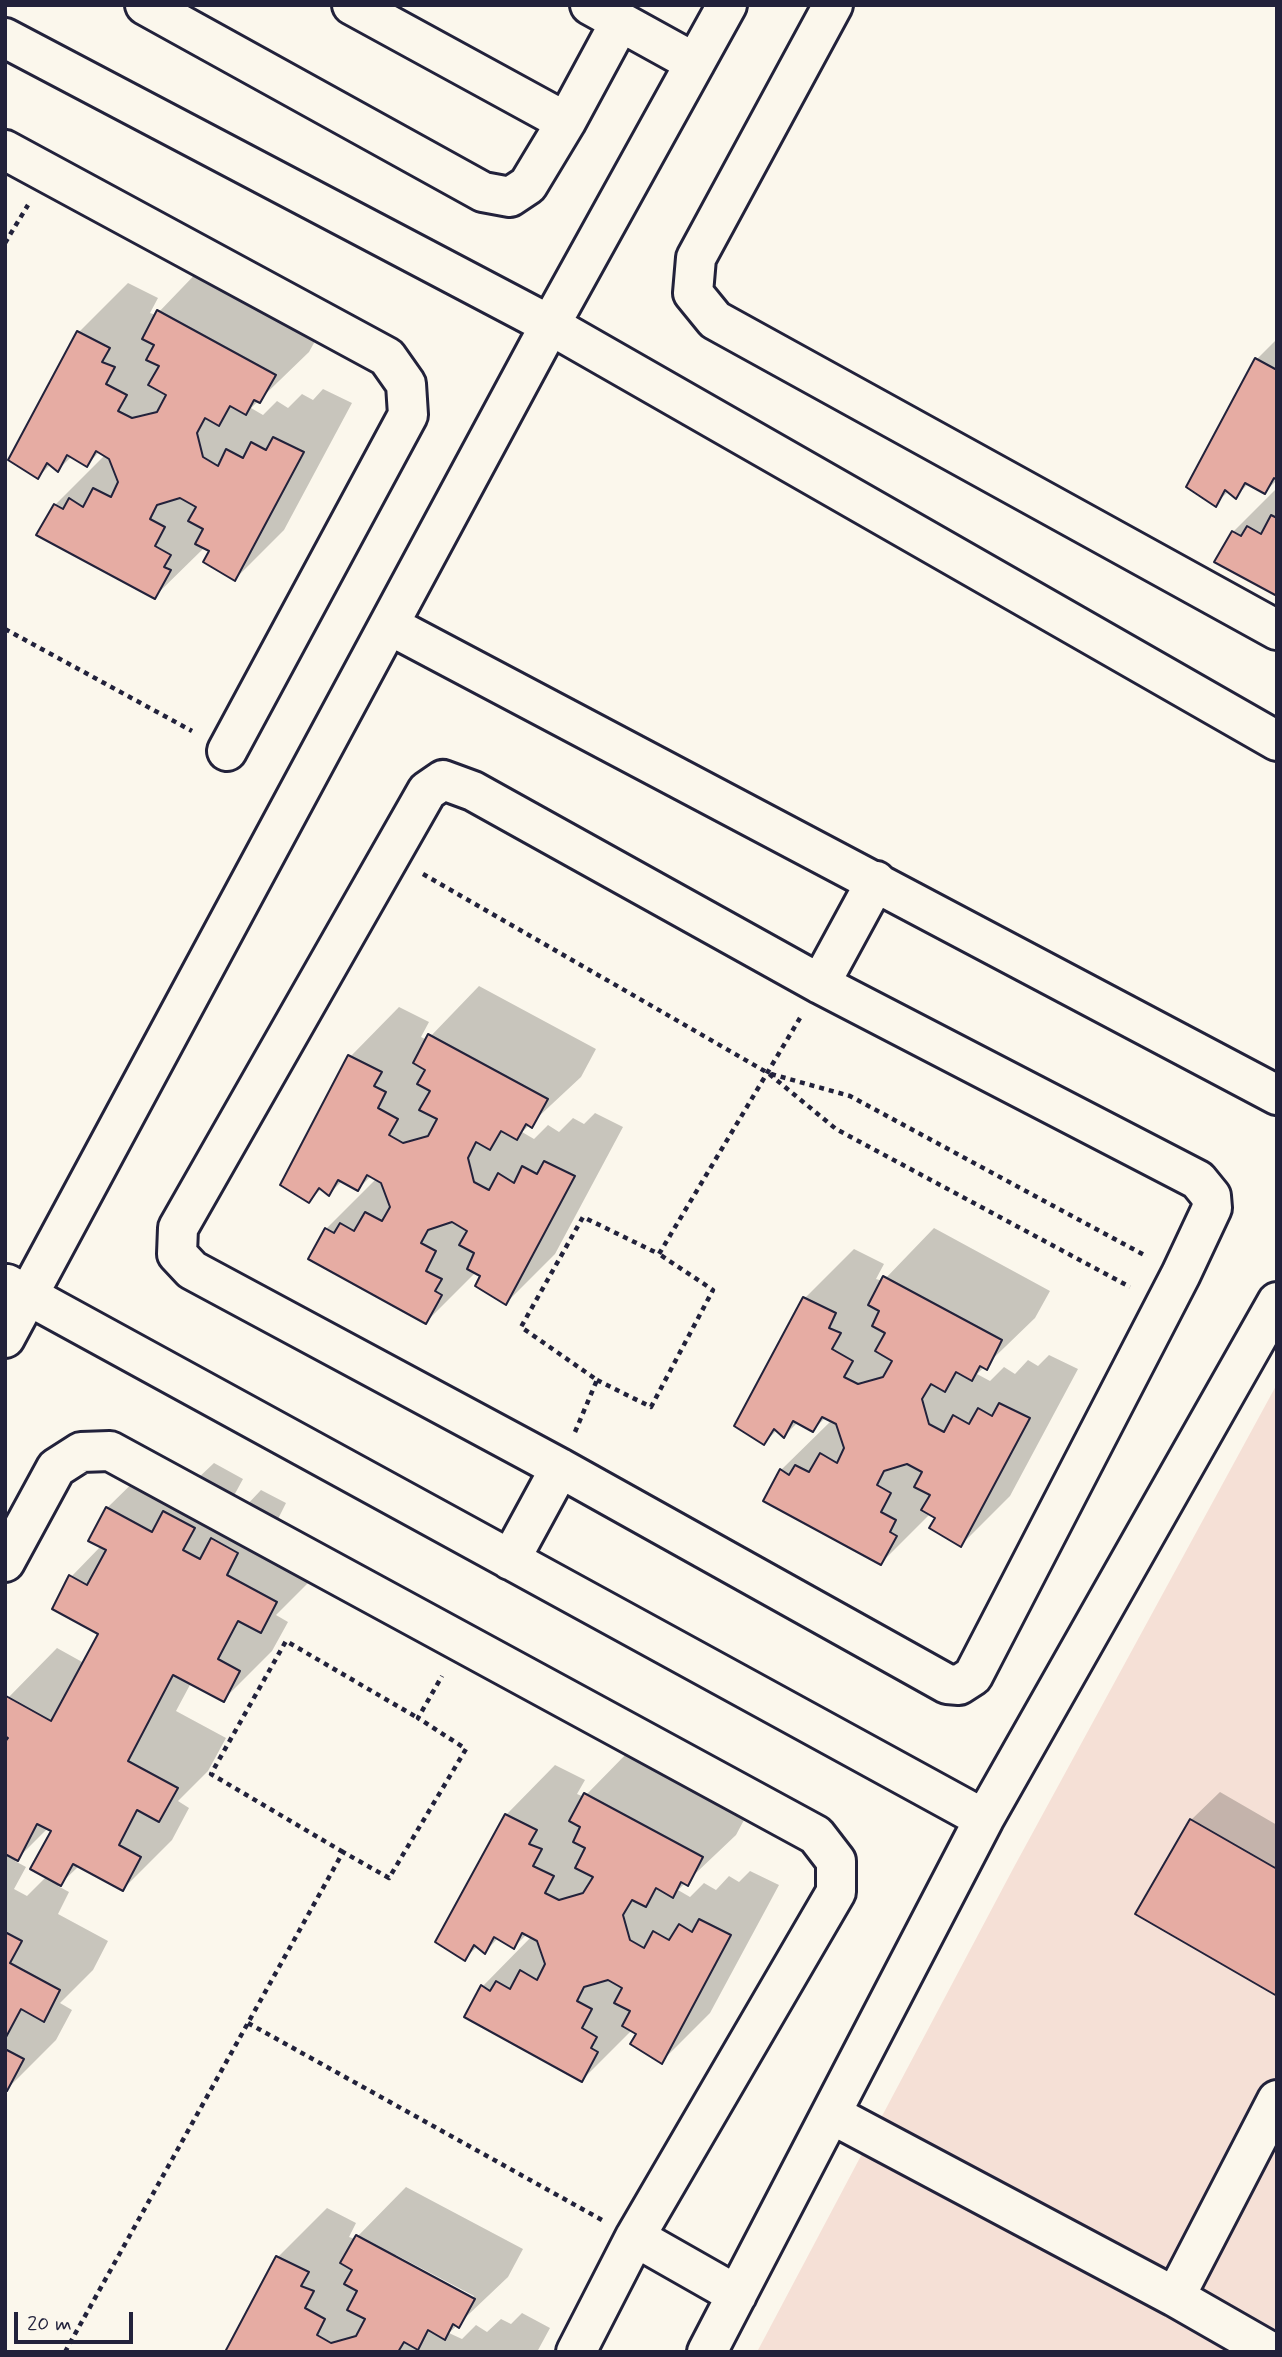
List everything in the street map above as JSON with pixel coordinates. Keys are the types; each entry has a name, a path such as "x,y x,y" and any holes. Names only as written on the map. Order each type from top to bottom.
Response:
{"street":[{"path":"145,5 483,192 510,197 528,186 566,122 605,14 695,63"},
{"path":"352,5 566,122"},
{"path":"5,1338 17,1289 389,625 550,325 727,5"},
{"path":"832,5 696,258 692,293 715,320 1277,630"},
{"path":"5,38 550,325 1277,741"},
{"path":"5,150 387,357 406,384 408,415 227,751"},
{"path":"389,625 1277,1095"},
{"path":"443,780 473,791 820,985 1198,1180 1211,1196 1212,1208 1173,1290 973,1676 959,1685 947,1684 560,1468 192,1270 177,1254 178,1228 392,856 428,790 443,780"},
{"path":"820,985 876,881"},
{"path":"17,1289 984,1819"},
{"path":"707,2352 984,1819 1277,1302"},
{"path":"5,1562 56,1468 80,1452 110,1451 816,1835 836,1861 836,1892 635,2237 576,2352"},
{"path":"510,1560 560,1468"},
{"path":"1175,2297 1277,2100"},
{"path":"831,2114 1175,2297 1271,2352"},
{"path":"635,2237 737,2295"}],"path":[{"path":"5,629 227,751"},
{"path":"392,856 768,1073 836,1129 1173,1290"},
{"path":"660,1254 820,985"},
{"path":"768,1073 850,1096 1173,1290"},
{"path":"583,1217 660,1254 713,1290 651,1407 597,1380 521,1327 583,1217"},
{"path":"560,1468 597,1380"},
{"path":"286,1641 466,1749 389,1878 343,1852 211,1774 286,1641"},
{"path":"418,1718 461,1644"},
{"path":"65,2352 343,1852"},
{"path":"248,2023 635,2237"}],"shaded area":[{"path":"1277,1384 1277,2352 757,2352 1014,1867"}],"building":[{"path":"157,310 276,375 260,403 254,400 246,415 230,406 219,426 205,418 197,433 203,457 218,466 226,449 243,458 251,442 266,450 273,437 304,452 235,581 203,562 209,551 195,544 203,529 188,521 196,507 180,498 157,505 150,519 165,527 155,546 171,555 164,567 171,570 155,599 36,535 54,504 63,509 69,498 83,507 93,488 111,497 118,482 109,459 96,451 87,467 67,455 58,472 47,463 38,479 8,460 77,331 110,348 102,362 115,367 106,384 127,395 118,411 132,418 157,412 166,395 148,385 159,366 146,360 154,345 142,339"},
{"path":"1255,358 1277,370 1277,480 1274,478 1265,494 1245,483 1236,499 1225,490 1216,507 1186,487"},
{"path":"1271,515 1277,518 1277,596 1214,562 1232,531 1241,536 1247,526 1261,534"},
{"path":"428,1034 548,1099 532,1128 526,1124 517,1140 501,1131 490,1150 476,1142 468,1158 474,1182 489,1190 498,1173 514,1183 522,1166 537,1174 544,1161 575,1176 506,1305 475,1286 480,1276 467,1269 474,1253 459,1245 467,1231 452,1222 428,1230 421,1243 436,1251 426,1271 442,1279 435,1291 442,1295 426,1324 308,1259 325,1228 334,1233 340,1223 354,1231 365,1212 382,1221 390,1207 381,1183 367,1175 358,1191 338,1180 329,1196 319,1188 309,1203 280,1185 348,1055 382,1072 374,1086 386,1092 378,1108 398,1119 389,1135 403,1143 428,1136 437,1119 419,1110 430,1091 417,1084 425,1070 413,1063"},
{"path":"883,1276 1002,1340 987,1370 980,1366 972,1381 956,1372 945,1392 931,1384 922,1399 929,1424 944,1432 953,1415 969,1424 978,1408 992,1416 999,1403 1030,1418 961,1547 929,1528 935,1518 921,1510 930,1495 914,1487 922,1472 907,1464 884,1471 877,1485 891,1493 881,1512 896,1520 890,1532 897,1536 881,1565 763,1501 780,1469 789,1475 795,1465 809,1472 820,1453 837,1463 844,1448 836,1424 822,1417 813,1432 793,1421 784,1438 774,1429 764,1445 734,1426 803,1297 836,1313 829,1328 841,1333 832,1349 853,1361 844,1377 858,1384 883,1377 892,1361 875,1351 885,1333 872,1326 879,1311 868,1305"},
{"path":"106,1507 152,1532 163,1511 195,1528 183,1550 200,1559 211,1538 238,1553 227,1575 277,1602 261,1633 238,1621 218,1659 240,1671 224,1702 173,1675 128,1761 178,1788 159,1822 137,1810 119,1845 141,1857 123,1891 73,1864 61,1886 30,1869 51,1831 37,1824 18,1861 5,1854 5,1742 8,1738 5,1736 5,1698 6,1696 51,1721 98,1634 52,1609 69,1575 87,1585 106,1550 88,1541"},
{"path":"584,1793 703,1857 688,1886 681,1882 673,1898 656,1888 646,1907 632,1900 623,1915 630,1940 644,1948 653,1931 669,1940 679,1924 692,1932 699,1919 731,1935 662,2064 630,2044 636,2034 622,2026 630,2011 614,2003 622,1988 608,1980 584,1987 577,2001 592,2009 582,2028 597,2037 591,2048 598,2052 582,2082 464,2017 481,1985 490,1991 496,1981 510,1989 520,1970 537,1980 545,1964 537,1941 522,1933 514,1949 494,1937 485,1954 474,1945 465,1961 435,1942 505,1814 537,1830 529,1844 542,1849 533,1866 554,1876 545,1893 559,1900 583,1893 593,1877 575,1868 585,1848 573,1842 580,1827 569,1821"},
{"path":"1190,1819 1277,1869 1277,1996 1135,1914"},
{"path":"5,1932 22,1941 10,1963 60,1990 44,2022 21,2009 5,2039"},
{"path":"5,2049 24,2059 7,2091 5,2090"},
{"path":"356,2235 475,2299 459,2328 453,2324 445,2340 428,2330 418,2350 404,2342 398,2352 225,2352 276,2256 309,2272 301,2286 314,2291 305,2308 325,2319 317,2335 331,2343 356,2336 365,2319 347,2310 357,2291 344,2284 352,2270 340,2263"}]}
